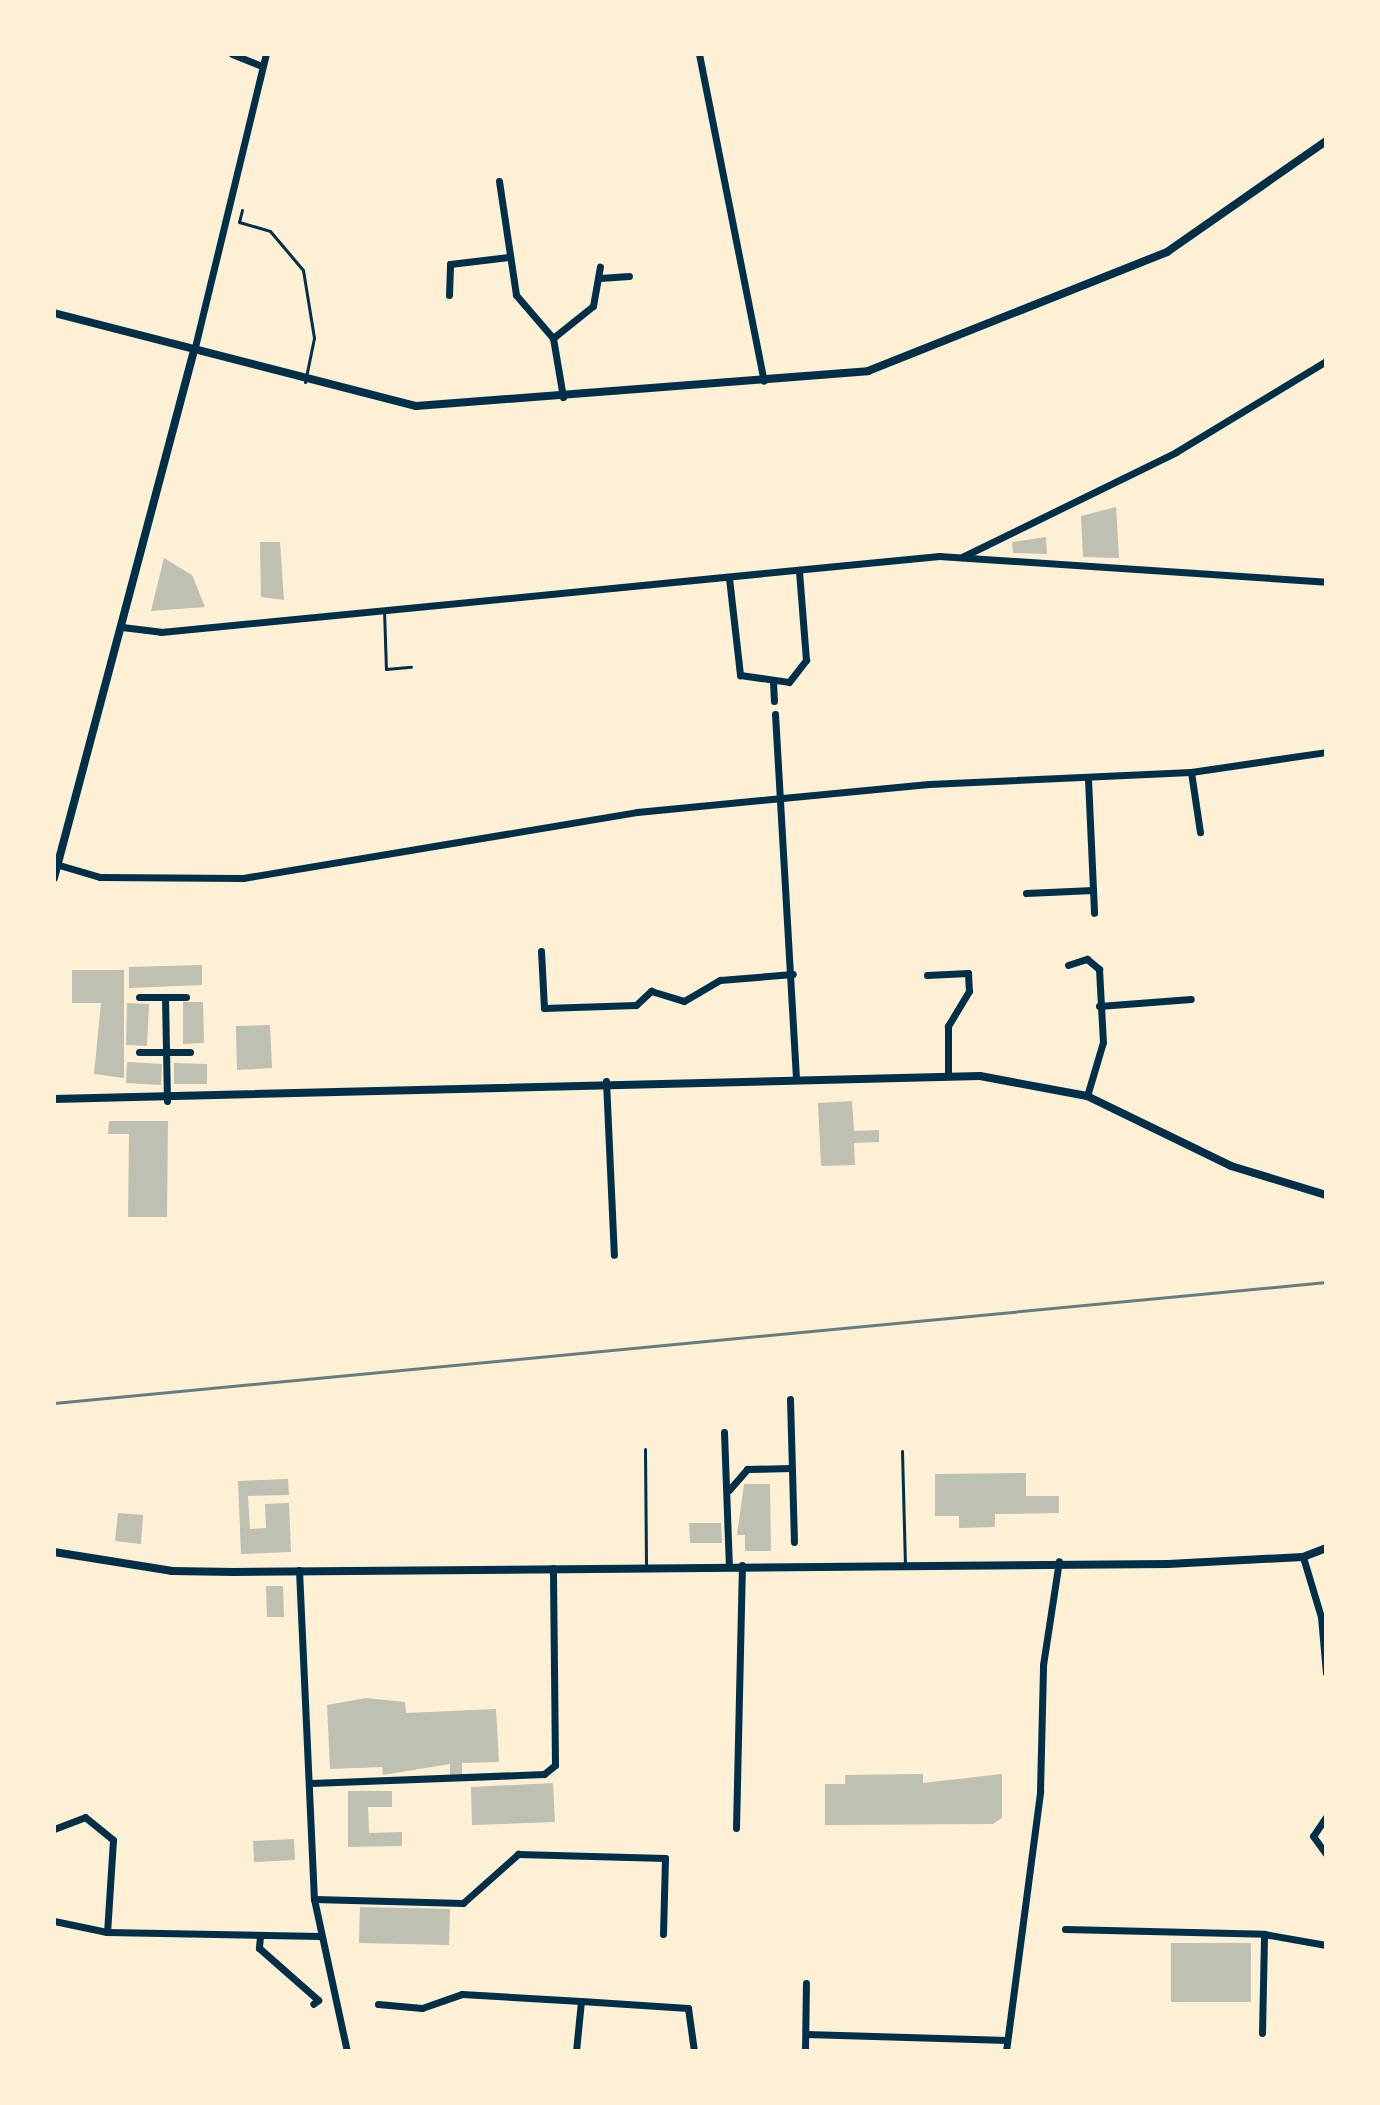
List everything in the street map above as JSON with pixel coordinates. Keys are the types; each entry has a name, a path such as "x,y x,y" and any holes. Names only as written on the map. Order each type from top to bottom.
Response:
{"street":[{"path":"232,54 262,66"},
{"path":"54,878 193,354 266,54"},
{"path":"699,54 764,382"},
{"path":"54,313 193,354 416,406 764,382 868,371 1097,284 1167,252 1326,141"},
{"path":"499,181 516,295 553,338 563,397"},
{"path":"449,295 450,264 509,257"},
{"path":"553,338 593,306 600,267"},
{"path":"600,278 629,276"},
{"path":"962,557 1176,452 1326,361"},
{"path":"122,627 161,632 962,557 1326,582"},
{"path":"729,578 740,675 773,682 796,678 806,660 799,571"},
{"path":"773,682 774,701"},
{"path":"775,714 793,974 796,1076"},
{"path":"59,865 100,877 243,878 409,855 550,825 782,795 1191,772 1326,752"},
{"path":"1191,772 1200,832"},
{"path":"1088,779 1094,913"},
{"path":"1026,893 1093,890"},
{"path":"541,951 544,1008 636,1005 651,991 684,1001 720,980 793,974"},
{"path":"1068,965 1087,959 1099,969 1103,1042 1087,1096"},
{"path":"927,975 968,973 969,991 948,1026 948,1074"},
{"path":"139,997 186,997"},
{"path":"165,997 167,1101"},
{"path":"1099,1006 1191,999"},
{"path":"139,1052 190,1052"},
{"path":"54,1099 167,1101 606,1081 948,1074 1087,1096 1231,1166 1326,1195"},
{"path":"606,1081 614,1255"},
{"path":"790,1399 794,1542"},
{"path":"724,1432 729,1566"},
{"path":"728,1492 747,1469 791,1468"},
{"path":"54,1552 172,1571 1303,1557 1326,1548"},
{"path":"1303,1557 1321,1617 1326,1673"},
{"path":"1006,2051 1040,1791 1043,1665 1059,1561"},
{"path":"736,1828 742,1565"},
{"path":"311,1783 544,1774 555,1765 553,1568"},
{"path":"299,1570 314,1899 347,2051"},
{"path":"54,1829 85,1817 113,1840 107,1932"},
{"path":"1326,1817 1313,1836 1326,1854"},
{"path":"314,1899 463,1903 518,1854 665,1858 663,1934"},
{"path":"54,1921 107,1932 320,1936"},
{"path":"1065,1929 1264,1934 1326,1945"},
{"path":"1262,2033 1264,1934"},
{"path":"260,1936 259,1948 318,2000 313,2004"},
{"path":"805,2051 806,1983"},
{"path":"378,2004 422,2008 462,1994 688,2008 694,2051"},
{"path":"576,2051 581,2001"},
{"path":"806,2034 1007,2040"}],"lane":[{"path":"242,210 239,222 270,231 303,270 314,338 305,382"},
{"path":"384,610 386,669 411,667"},
{"path":"645,1449 646,1567"},
{"path":"902,1451 905,1563"}],"building":[{"path":"1116,507 1119,558 1083,557 1081,516"},
{"path":"1046,537 1047,554 1013,553 1012,542"},
{"path":"260,542 280,542 284,600 261,597"},
{"path":"164,558 192,575 205,607 151,611"},
{"path":"202,965 202,985 129,988 129,967"},
{"path":"72,970 124,970 124,1078 94,1074 101,1003 72,1003"},
{"path":"183,1002 203,1002 204,1043 183,1044"},
{"path":"127,1003 149,1004 147,1046 126,1045"},
{"path":"270,1025 272,1068 237,1070 236,1026"},
{"path":"127,1062 162,1064 161,1085 126,1083"},
{"path":"174,1063 207,1064 207,1084 174,1084"},
{"path":"852,1101 854,1131 879,1130 879,1142 854,1143 855,1165 821,1166 818,1103"},
{"path":"109,1121 168,1121 167,1217 128,1217 129,1134 108,1134"},
{"path":"1026,1473 1026,1496 1059,1496 1059,1513 995,1514 995,1527 959,1528 959,1516 935,1516 935,1474"},
{"path":"288,1479 289,1495 248,1496 250,1529 266,1528 265,1504 289,1503 291,1552 241,1554 238,1481"},
{"path":"744,1484 770,1484 771,1551 745,1551 745,1535 737,1535"},
{"path":"118,1513 143,1515 141,1544 115,1541"},
{"path":"689,1523 721,1523 722,1543 690,1543"},
{"path":"266,1586 283,1586 284,1617 267,1617"},
{"path":"366,1698 405,1702 406,1713 496,1709 499,1762 462,1763 462,1775 450,1775 450,1764 383,1775 382,1767 330,1769 327,1705"},
{"path":"923,1774 923,1783 1002,1774 1002,1818 993,1824 825,1825 825,1784 845,1784 845,1775"},
{"path":"553,1783 555,1822 472,1825 471,1787"},
{"path":"348,1791 392,1791 392,1807 368,1807 369,1833 402,1832 402,1846 348,1847"},
{"path":"294,1839 295,1860 254,1862 253,1841"},
{"path":"360,1907 450,1909 449,1945 359,1943"},
{"path":"1171,1943 1251,1943 1251,2002 1171,2002"}],"railway":[{"path":"54,1403 1326,1282"}]}
